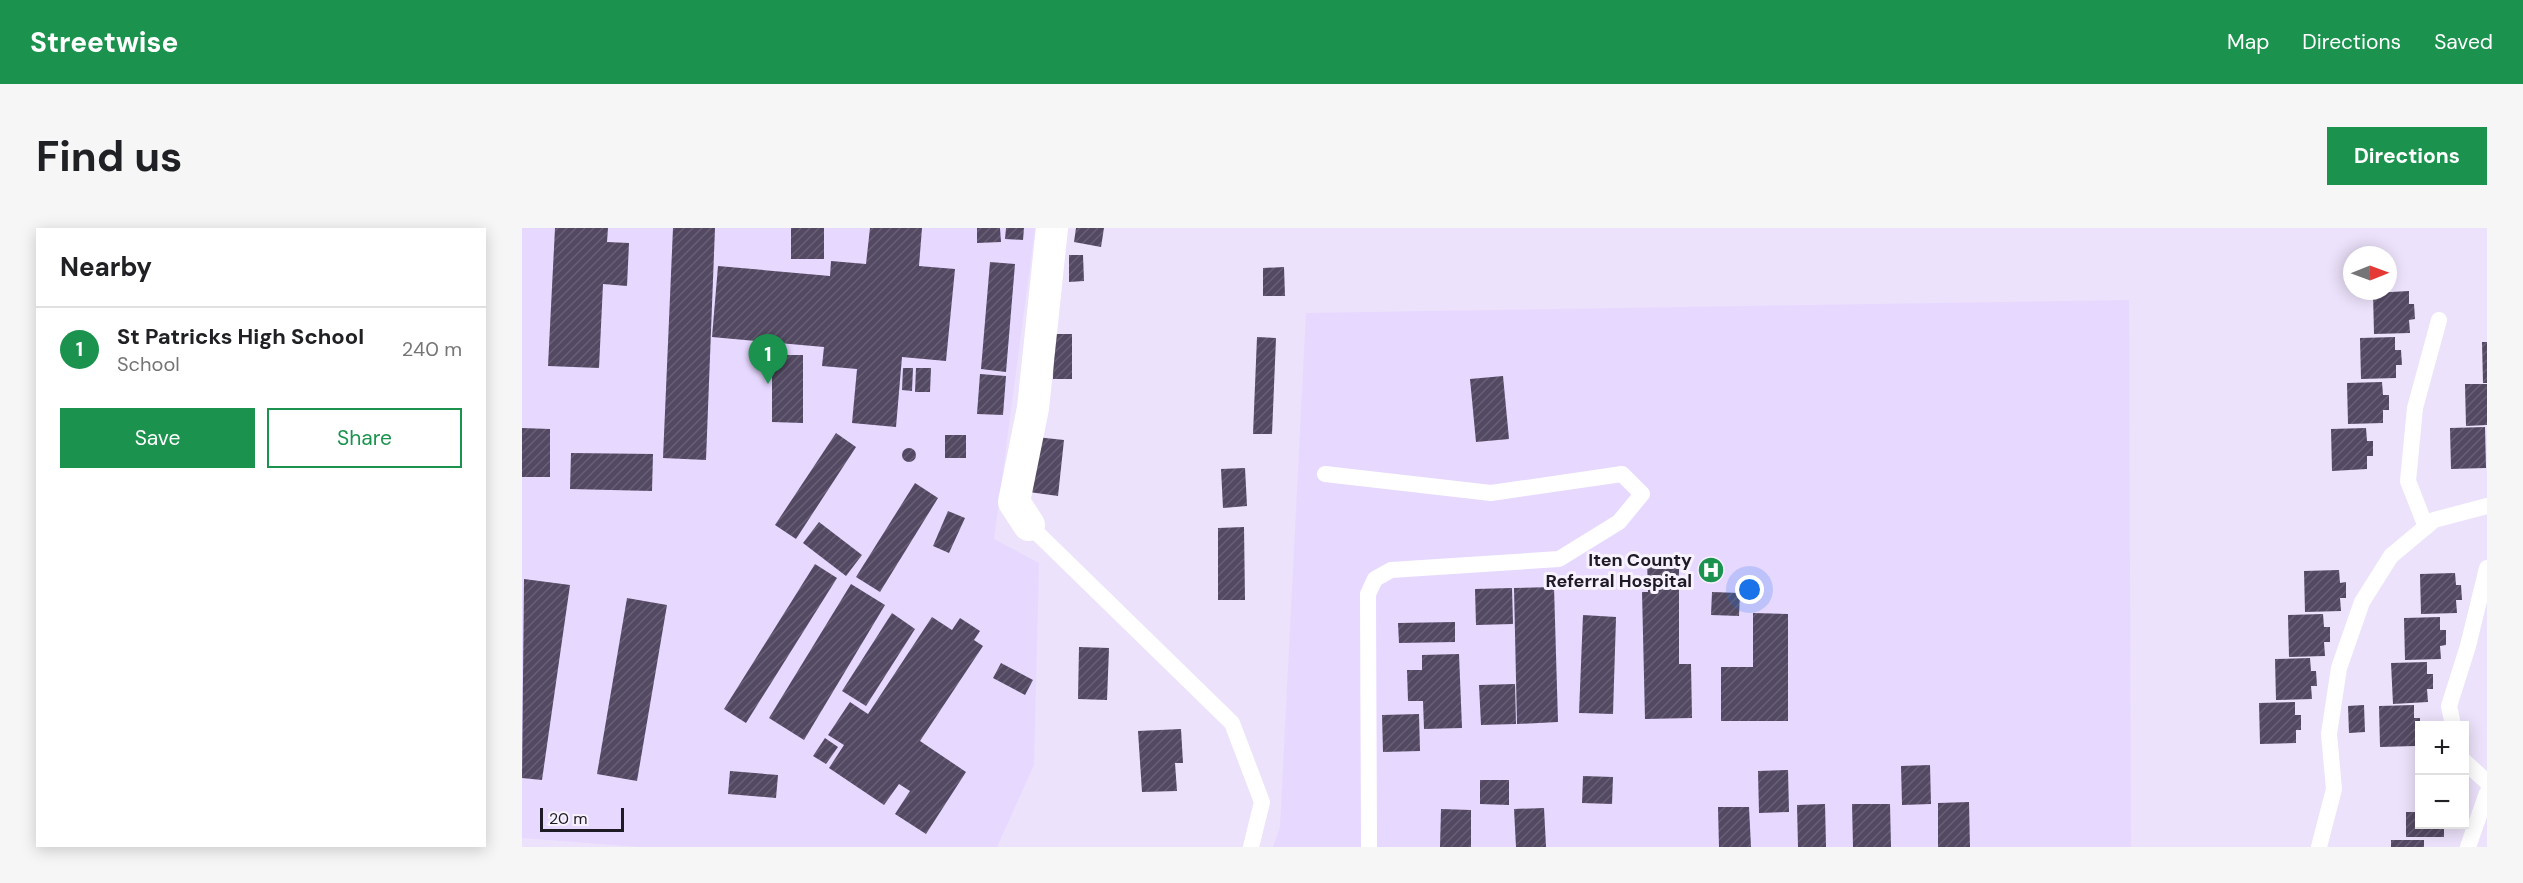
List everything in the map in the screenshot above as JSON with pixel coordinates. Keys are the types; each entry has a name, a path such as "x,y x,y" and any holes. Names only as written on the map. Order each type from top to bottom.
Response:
{"street":[{"path":"1029,525 1014,502 1033,408 1052,228"}],"lane":[{"path":"2426,527 2408,481 2415,408 2439,320"},
{"path":"1325,474 1491,493 1622,474 1642,494 1619,522 1559,559 1391,570 1375,579 1368,594 1369,847"},
{"path":"2319,847 2334,789 2329,734 2339,668 2362,602 2391,556 2434,520 2487,506"},
{"path":"1029,525 1232,723 1262,802 1251,847"},
{"path":"2453,721 2450,706 2468,646 2487,568"},
{"path":"2469,766 2487,782"},
{"path":"2468,847 2487,793"}],"shaded area":[{"path":"522,228 1035,228 994,539 1039,563 1034,765 997,847 641,847 522,838"},
{"name":"Iten County Referral Hospital","path":"2129,300 2131,847 1273,847 1280,827 1306,313"}],"building":[{"path":"555,228 608,228 607,242 629,243 627,286 603,284 599,368 548,366"},
{"path":"673,228 715,228 706,460 663,458"},
{"path":"791,228 824,228 824,259 791,259"},
{"path":"870,228 922,228 919,266 955,269 946,361 902,357 896,427 852,423 857,369 822,366 824,347 712,337 718,266 830,276 831,261 866,264"},
{"path":"977,228 1000,228 1001,242 977,243"},
{"path":"1006,228 1024,228 1023,240 1005,239"},
{"path":"1076,228 1104,228 1101,247 1074,242"},
{"path":"1069,255 1083,255 1084,281 1069,282"},
{"path":"990,262 1015,264 1006,372 981,369"},
{"path":"1284,267 1285,296 1263,296 1263,268"},
{"path":"2409,291 2409,304 2414,304 2415,319 2409,320 2410,333 2374,334 2373,300 2397,300 2397,292"},
{"path":"1054,334 1072,334 1072,379 1053,379"},
{"path":"1257,337 1276,338 1272,434 1253,434"},
{"path":"2395,337 2395,350 2401,350 2402,365 2396,365 2396,378 2361,379 2360,338"},
{"path":"2482,342 2487,342 2487,383 2483,383"},
{"path":"772,355 803,355 803,423 772,422"},
{"path":"903,368 913,368 912,391 902,390"},
{"path":"916,368 931,368 930,392 915,392"},
{"path":"980,374 1006,376 1003,415 977,414"},
{"path":"1503,376 1509,439 1476,442 1470,379"},
{"path":"2382,382 2383,395 2389,395 2389,410 2383,410 2383,423 2348,424 2347,383"},
{"path":"2465,384 2487,384 2487,425 2466,426"},
{"path":"2485,427 2486,468 2451,469 2450,428"},
{"path":"522,428 550,429 550,477 522,477"},
{"path":"2366,428 2367,441 2373,441 2373,456 2367,456 2367,469 2332,471 2331,429"},
{"path":"836,433 856,447 796,539 775,525"},
{"path":"945,435 966,435 966,458 945,458"},
{"path":"1036,437 1064,440 1058,496 1029,492"},
{"path":"909,448 914,450 916,455 914,460 909,462 904,460 902,455 904,450"},
{"path":"571,453 653,454 652,491 570,489"},
{"path":"1245,468 1247,506 1223,508 1221,469"},
{"path":"915,483 938,498 880,592 856,577"},
{"path":"948,511 965,518 949,553 933,546"},
{"path":"819,522 862,555 846,576 803,543"},
{"path":"1244,527 1245,600 1218,600 1218,528"},
{"path":"1679,559 1679,664 1691,664 1692,718 1645,719 1642,592 1648,592 1647,560"},
{"path":"815,564 837,578 746,723 724,709"},
{"path":"2339,570 2340,583 2346,582 2346,598 2340,598 2341,611 2305,612 2304,571"},
{"path":"2455,573 2456,585 2461,585 2462,600 2456,600 2457,613 2421,614 2420,574"},
{"path":"524,579 570,585 542,780 522,778"},
{"path":"851,584 885,605 804,740 769,718"},
{"path":"1554,587 1558,722 1517,724 1514,588"},
{"path":"1512,588 1513,624 1476,625 1475,589"},
{"path":"1712,592 1740,593 1739,616 1711,615"},
{"path":"627,598 667,605 637,781 597,774"},
{"path":"892,613 915,629 866,706 842,691"},
{"path":"1753,613 1788,614 1788,721 1721,721 1721,667 1753,667"},
{"path":"2323,614 2324,627 2330,627 2330,642 2324,642 2325,656 2289,657 2288,615"},
{"path":"1583,615 1616,617 1613,714 1579,713"},
{"path":"932,617 952,630 960,618 980,631 974,640 983,646 920,741 966,772 926,834 895,814 910,791 899,784 884,805 829,768 844,745 828,735 850,702 868,714"},
{"path":"2440,617 2440,630 2446,630 2446,645 2440,646 2441,659 2405,660 2404,618"},
{"path":"1455,622 1455,642 1399,643 1398,623"},
{"path":"1079,647 1109,648 1107,700 1078,699"},
{"path":"1459,654 1462,728 1424,729 1423,701 1408,701 1407,670 1422,670 1422,655"},
{"path":"2310,658 2311,671 2316,671 2317,686 2311,686 2312,699 2276,700 2275,659"},
{"path":"2427,662 2427,674 2433,674 2433,689 2427,689 2428,702 2393,704 2391,663"},
{"path":"1001,663 1033,680 1025,695 993,678"},
{"path":"1515,684 1516,724 1481,725 1479,685"},
{"path":"2295,702 2295,715 2301,715 2301,730 2296,730 2296,743 2260,744 2259,703"},
{"path":"2364,705 2365,732 2349,733 2348,706"},
{"path":"2414,705 2414,718 2420,718 2420,721 2415,721 2415,746 2380,747 2379,706"},
{"path":"1419,714 1420,751 1383,752 1382,715"},
{"path":"1181,729 1183,763 1175,763 1177,791 1142,792 1138,731"},
{"path":"825,738 838,747 826,764 813,756"},
{"path":"1930,765 1931,804 1902,805 1901,766"},
{"path":"1788,770 1789,812 1759,813 1758,771"},
{"path":"730,771 778,775 776,798 728,794"},
{"path":"1583,776 1613,777 1612,804 1582,803"},
{"path":"1480,780 1509,780 1509,805 1480,804"},
{"path":"1969,802 1970,847 1938,847 1938,803"},
{"path":"1825,804 1826,847 1798,847 1797,805"},
{"path":"1852,804 1890,804 1891,847 1853,847"},
{"path":"1718,807 1749,807 1751,847 1719,847"},
{"path":"1544,808 1546,847 1516,847 1514,809"},
{"path":"1441,809 1471,810 1471,847 1440,847"},
{"path":"2406,812 2415,812 2415,829 2444,829 2444,837 2406,837"},
{"path":"2391,840 2424,840 2424,847 2391,847"}],"place":[{"name":"St Patricks High School","path":"768,384"},
{"name":"Iten County Referral Hospital","path":"1711,570"}]}
